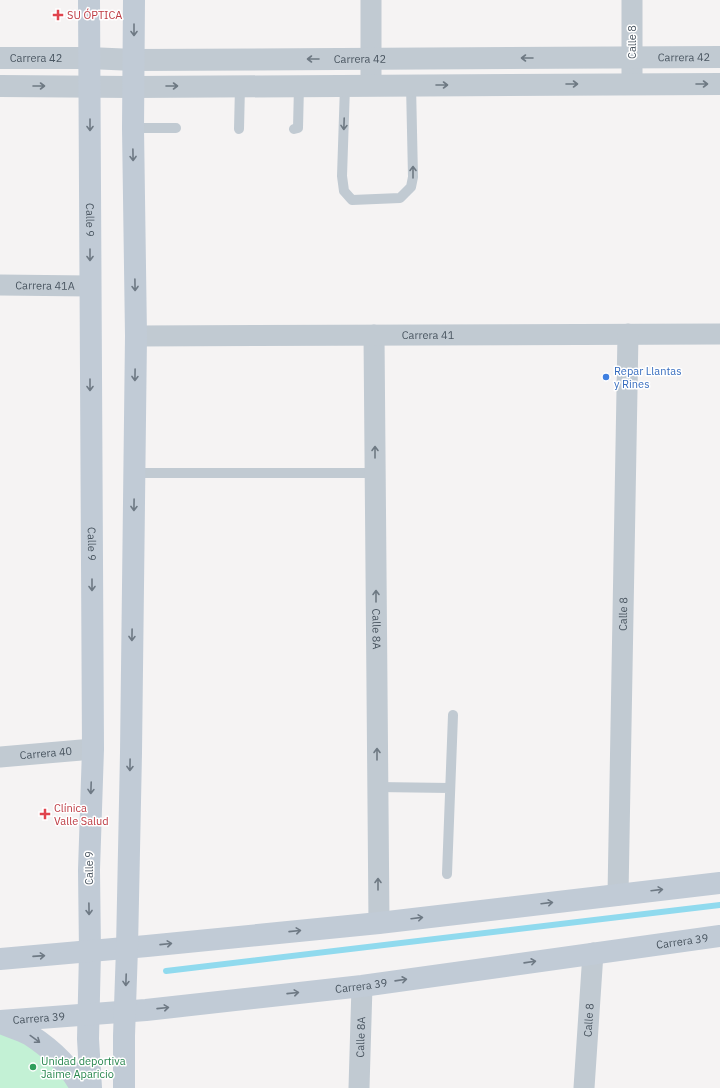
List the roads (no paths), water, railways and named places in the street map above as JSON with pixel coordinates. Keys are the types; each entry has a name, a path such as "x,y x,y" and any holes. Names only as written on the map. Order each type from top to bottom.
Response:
{"main road":[{"name":"Calle 9","path":"89,0 92,749 88,870 90,952 88,1039 91,1088"},
{"path":"124,1088 136,336 133,128 134,0"},
{"path":"0,959 90,952 379,923 720,883"},
{"name":"Carrera 39","path":"0,1022 125,1011 362,986 720,936"},
{"path":"0,1022 29,1035 56,1054 78,1080 81,1088"}],"street":[{"path":"371,0 371,86"},
{"name":"Calle 8","path":"632,0 632,84"},
{"name":"Carrera 42","path":"0,58 89,58 134,60 720,57"},
{"path":"0,86 133,87 720,84"},
{"name":"Carrera 41A","path":"0,285 90,286"},
{"name":"Calle 8","path":"618,895 628,334"},
{"name":"Carrera 41","path":"136,336 720,334"},
{"name":"Calle 8A","path":"374,335 379,923"},
{"name":"Carrera 40","path":"0,757 92,749"},
{"name":"Calle 8","path":"584,1088 593,953"},
{"name":"Calle 8A","path":"359,1088 362,986"}],"lane":[{"path":"346,86 342,176 344,191 352,200 400,198 411,187 414,177 411,85"},
{"path":"238,128 240,86"},
{"path":"294,128 298,128 298,86"},
{"path":"133,128 176,128"},
{"path":"134,473 375,474"},
{"path":"447,874 453,715"},
{"path":"378,787 450,788"}],"waterway":[{"path":"166,971 720,905"}],"place":[{"name":"SU ÓPTICA","path":"58,15"},
{"name":"Repar Llantas y Rines","path":"606,377"},
{"name":"Clínica Valle Salud","path":"45,814"},
{"name":"Unidad deportiva Jaime Aparicio","path":"33,1067"}]}
